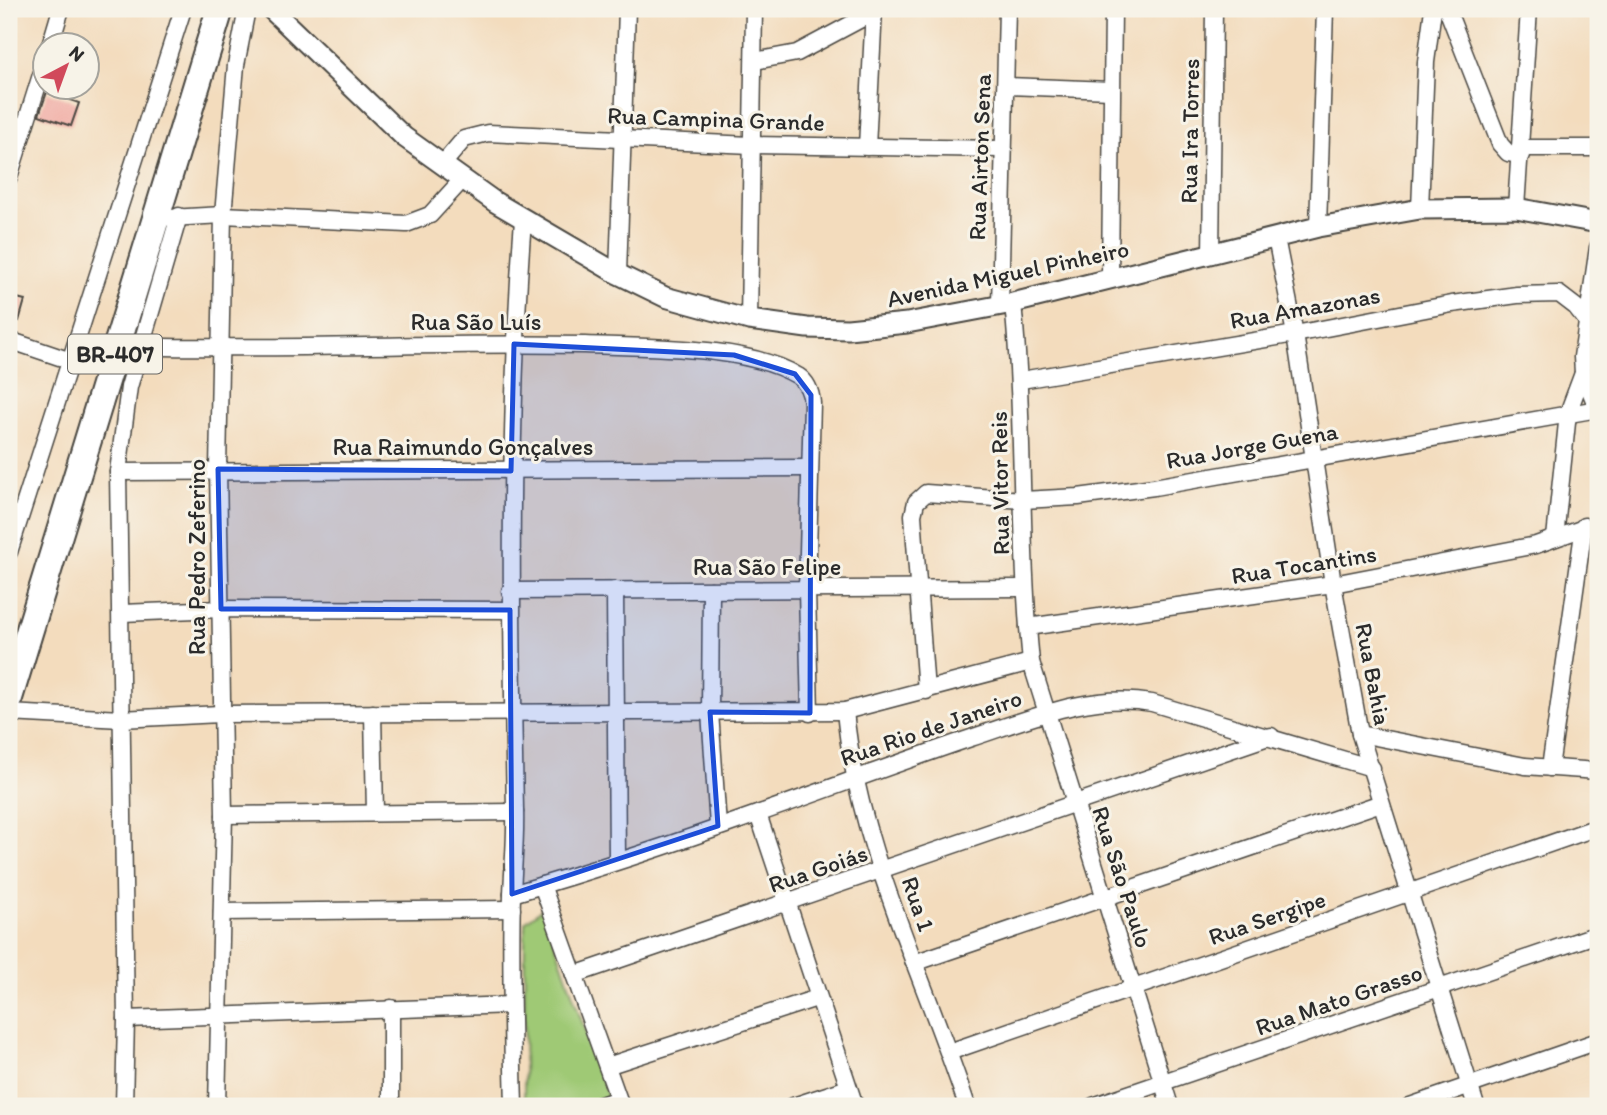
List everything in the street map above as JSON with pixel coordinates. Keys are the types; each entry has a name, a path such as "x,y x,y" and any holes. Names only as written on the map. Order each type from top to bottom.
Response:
{"highway":[{"name":"BR-407","path":"9,698 129,346 168,218 220,9"}],"street":[{"path":"54,32 61,9"},
{"path":"9,552 183,9"},
{"name":"Rua Pedro Zeferino","path":"217,1106 224,815 220,714 218,470 223,215 236,65 247,9"},
{"name":"Avenida Miguel Pinheiro","path":"271,9 404,137 523,220 618,274 665,297 749,320 807,328 874,328 1006,304 1211,255 1318,226 1420,209 1516,208 1598,223"},
{"path":"618,274 627,9"},
{"path":"749,320 754,9"},
{"name":"Rua Airton Sena","path":"1006,304 1001,149 1006,86 1007,9"},
{"path":"1110,277 1113,9"},
{"name":"Rua Ira Torres","path":"1211,255 1214,9"},
{"path":"1318,226 1325,9"},
{"path":"1420,209 1426,62 1433,9"},
{"path":"1447,9 1500,144 1508,152 1598,148"},
{"path":"1516,208 1522,151 1529,9"},
{"path":"755,61 797,52 874,11"},
{"path":"867,147 874,11"},
{"path":"1006,86 1111,90"},
{"path":"9,177 33,102"},
{"name":"Rua Campina Grande","path":"442,165 464,139 477,134 751,145 1001,149"},
{"path":"168,218 223,215 406,224 430,215 462,180"},
{"path":"514,1106 511,1005 515,812 511,712 511,471 514,344 523,220"},
{"name":"Rua Bahia","path":"1276,238 1295,334 1333,584 1360,734 1476,1106"},
{"path":"1555,538 1568,413 1591,346 1587,321 1598,247"},
{"name":"Rua Amazonas","path":"1021,380 1295,334 1452,304 1551,293 1572,303 1587,321"},
{"name":"Rua Vitor Reis","path":"1006,304 1021,380 1024,588 1031,662"},
{"path":"9,340 71,361"},
{"name":"Rua São Luís","path":"129,346 514,344 656,347 734,355 801,377 812,403 809,468"},
{"path":"124,1106 126,1019 118,472 129,387 129,346"},
{"path":"1583,373 1598,409"},
{"name":"Rua Jorge Guena","path":"921,590 914,531 916,502 920,496 931,491 1023,500 1154,487 1598,409"},
{"path":"809,468 807,590 810,713"},
{"name":"Rua Raimundo Gonçalves","path":"118,472 809,468"},
{"path":"1550,768 1591,524"},
{"name":"Rua Tocantins","path":"1028,627 1333,584 1508,552 1591,524"},
{"name":"Rua São Felipe","path":"510,591 1024,588"},
{"path":"615,590 617,861"},
{"path":"710,590 710,712 718,826"},
{"path":"921,590 926,691"},
{"path":"122,612 221,609 510,610"},
{"path":"9,713 121,719 220,714 845,712 1031,662"},
{"name":"Rua São Paulo","path":"1031,662 1170,1106"},
{"name":"Rua Rio de Janeiro","path":"222,912 512,902 542,885 758,814 855,777 1048,713 1091,703 1135,700 1271,736 1372,768"},
{"name":"Rua 1","path":"845,712 855,777 883,871 967,1106"},
{"path":"373,713 375,813"},
{"path":"1360,734 1550,768 1598,771"},
{"name":"Rua Goiás","path":"574,975 1271,736"},
{"path":"914,963 1381,803"},
{"path":"224,815 515,812"},
{"path":"758,814 855,1106"},
{"name":"Rua Sergipe","path":"949,1052 1598,827"},
{"path":"542,885 620,1102 598,1106"},
{"name":"Rua Mato Grasso","path":"1093,1106 1598,934"},
{"path":"607,1066 817,998"},
{"path":"126,1019 511,1005"},
{"path":"391,1008 391,1106"},
{"path":"1410,1106 1598,1041"},
{"path":"793,1106 849,1088"}],"highlighted area":[{"path":"514,344 734,355 795,374 811,395 810,713 710,712 718,826 512,894 510,610 221,609 218,469 511,471"}],"green space":[{"path":"543,908 608,1098 585,1106 524,1106 525,922"}],"building":[{"path":"44,102 79,103 71,126 39,115"},
{"path":"9,296 25,300 19,321 9,318"}]}
